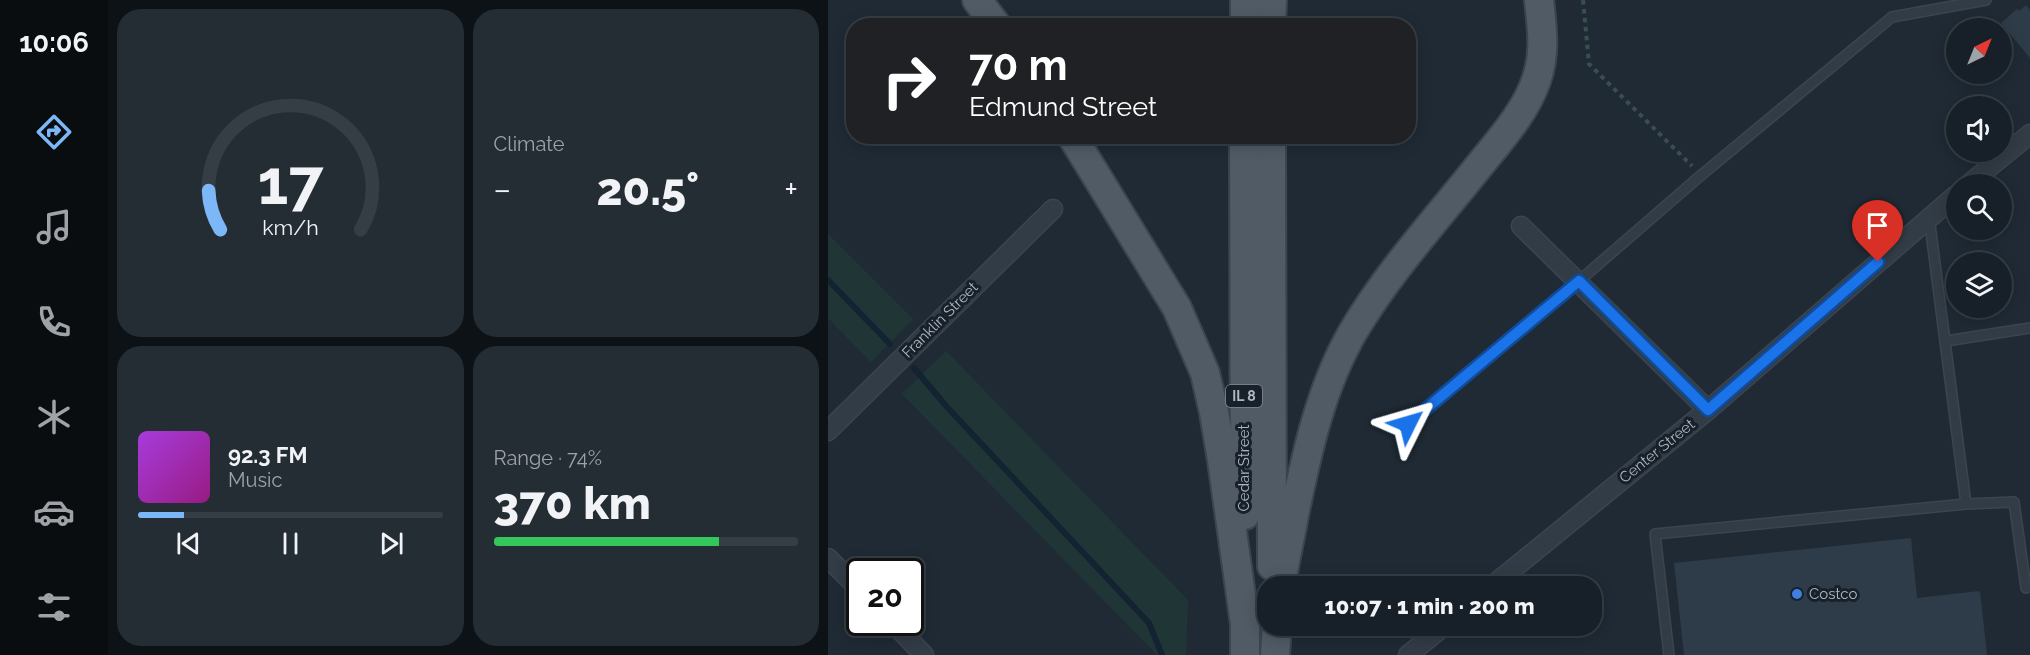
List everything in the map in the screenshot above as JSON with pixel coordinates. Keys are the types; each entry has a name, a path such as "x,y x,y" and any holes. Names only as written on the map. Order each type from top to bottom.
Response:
{"main road":[{"path":"977,0 992,18"},
{"path":"990,0 1000,18"},
{"path":"1245,0 1245,18"},
{"path":"1271,18 1272,0"},
{"path":"1283,576 1301,480 1314,428 1330,379 1354,330 1377,295 1505,134 1528,98 1536,81 1544,39 1539,0"},
{"path":"1077,144 1177,308 1205,373 1221,450 1245,624"},
{"name":"Cedar Street","path":"1244,144 1245,655"},
{"name":"Cedar Street","path":"1271,144 1272,576"},
{"path":"1274,655 1275,636"}],"street":[{"path":"1981,174 2030,134"},
{"name":"Center Street","path":"1504,576 1708,410 1946,204"},
{"name":"Franklin Street","path":"828,431 1053,209"},
{"path":"1521,226 1708,410"},
{"path":"828,558 846,576"},
{"path":"906,636 924,655"},
{"path":"1408,655 1432,636"}],"lane":[{"path":"1408,424 1892,18 1986,0"},
{"path":"1929,218 1966,504"},
{"path":"1946,341 2030,328"},
{"path":"1669,655 1654,534 1966,504 2014,502 2026,588"}],"path":[{"path":"1583,0 1589,64 1701,176"}],"green space":[{"path":"828,234 913,319 871,362 828,318"},
{"path":"946,351 1188,600 1186,655 1157,655 902,394"}],"building":[{"path":"2026,5 2030,10 2030,58 2012,36 2012,18 2007,18 2017,9 2019,11"},
{"name":"Costco","path":"1911,538 1917,598 1980,591 1987,655 1684,655 1674,563"}],"waterway":[{"path":"828,280 890,344"},
{"path":"914,368 947,407 1149,623 1162,655"}],"place":[{"name":"Costco","path":"1797,594"}],"route":[{"path":"1408,424 1579,281 1708,410 1878,262"}]}
